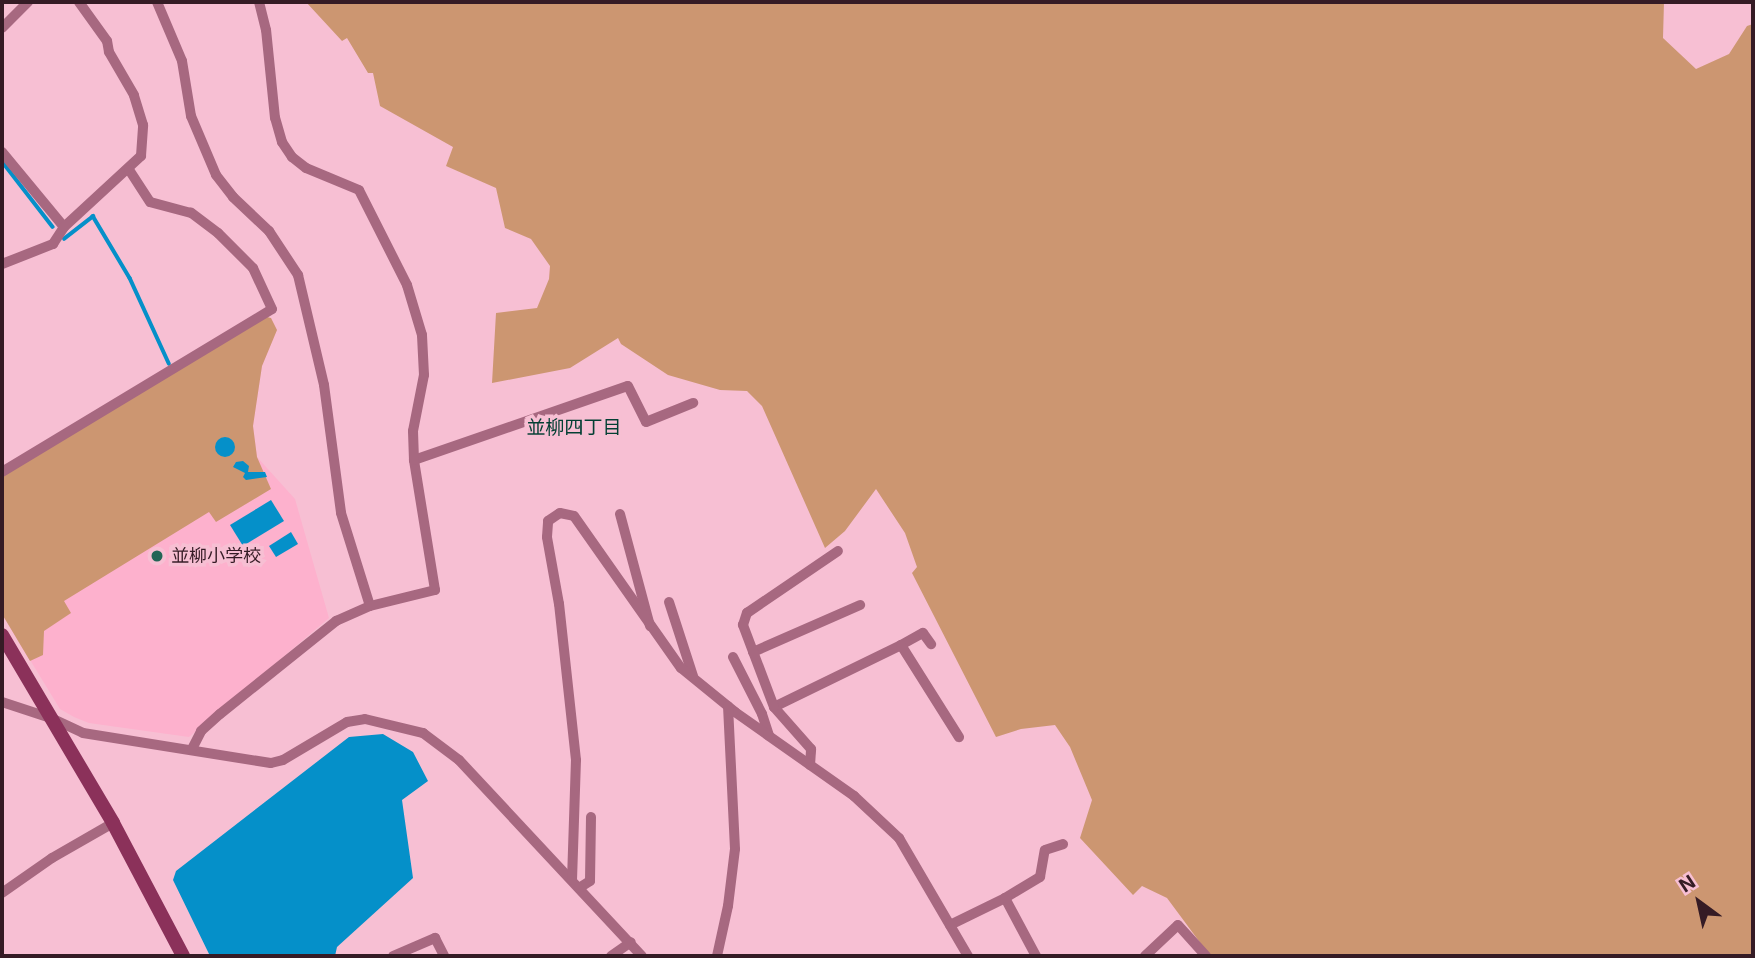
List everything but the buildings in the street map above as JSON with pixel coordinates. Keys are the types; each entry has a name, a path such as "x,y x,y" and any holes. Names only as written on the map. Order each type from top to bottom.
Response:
{"street":[{"path":"2,29 28,2"},
{"path":"2,264 53,244 64,227 129,170 141,156 143,125 134,95 109,52 107,41 79,2"},
{"path":"157,2 182,61 191,116 216,175 233,197 269,231 298,275 324,385 341,513 370,606"},
{"path":"192,749 201,731 287,658 336,621 370,606 435,590 414,460 413,432 424,375 422,335 407,285 359,190 306,168 292,157 282,142 275,118 266,30 259,2"},
{"path":"2,152 64,227"},
{"path":"2,472 272,309 253,268 218,233 191,213 150,202 129,170"},
{"path":"414,460 628,386 646,422 693,403"},
{"path":"576,884 576,760 548,521 560,513 574,516 650,628 681,668 728,706 877,815 899,838 968,956"},
{"path":"620,514 650,617 650,628"},
{"path":"810,765 811,749 774,707 743,625 747,613 838,551"},
{"path":"670,602 693,678"},
{"path":"753,652 860,605"},
{"path":"774,707 923,633 931,643"},
{"path":"2,635 113,823 183,956"},
{"path":"901,645 959,737"},
{"path":"733,657 762,714 769,736"},
{"path":"2,702 51,718 83,733 271,763 283,760 348,722 365,719 423,733 459,760 642,956"},
{"path":"717,956 728,906 735,849 728,706"},
{"path":"576,884 590,881 591,817"},
{"path":"2,893 113,823"},
{"path":"950,925 1040,877 1045,850 1063,844"},
{"path":"1005,898 1036,956"},
{"path":"1145,956 1178,925 1206,956"},
{"path":"393,956 435,938 444,956"},
{"path":"611,956 631,942"}],"shaded area":[{"path":"306,2 1664,2 1663,38 1696,69 1729,54 1747,26 1753,24 1753,956 1210,956 1167,898 1142,886 1133,895 1080,838 1092,800 1070,747 1055,725 1021,729 996,737 912,573 917,567 905,533 876,489 845,531 825,548 762,406 747,391 720,390 668,375 621,344 618,338 570,368 492,383 496,313 537,308 549,279 550,266 531,239 505,228 496,188 446,166 453,147 380,106 373,73 368,73 347,38 342,41"},
{"path":"267,317 271,318 277,330 262,366 253,426 257,457 271,489 216,522 209,512 64,601 71,613 44,631 43,655 30,661 2,614 2,476"},
{"name":"並柳小学校","path":"271,318 277,330 262,366 253,426 257,457 295,499 329,618 189,737 89,723 74,717 60,709 2,614"}],"water":[{"path":"225,437 232,440 235,447 232,454 225,457 218,454 215,447 218,440"},
{"path":"243,461 249,466 248,472 265,472 267,477 246,480 243,477 245,473 233,467 236,462"},
{"path":"271,500 284,521 243,546 230,525"},
{"path":"291,532 298,544 276,557 269,546"},
{"path":"383,734 413,752 428,781 402,800 413,878 337,947 335,956 210,956 173,880 176,871 349,737"}],"waterway":[{"path":"2,161 53,227"},
{"path":"64,239 93,216 130,278 169,363"}],"place":[{"name":"並柳小学校","path":"157,556"}],"district":[{"name":"並柳四丁目","path":"574,428"}]}
